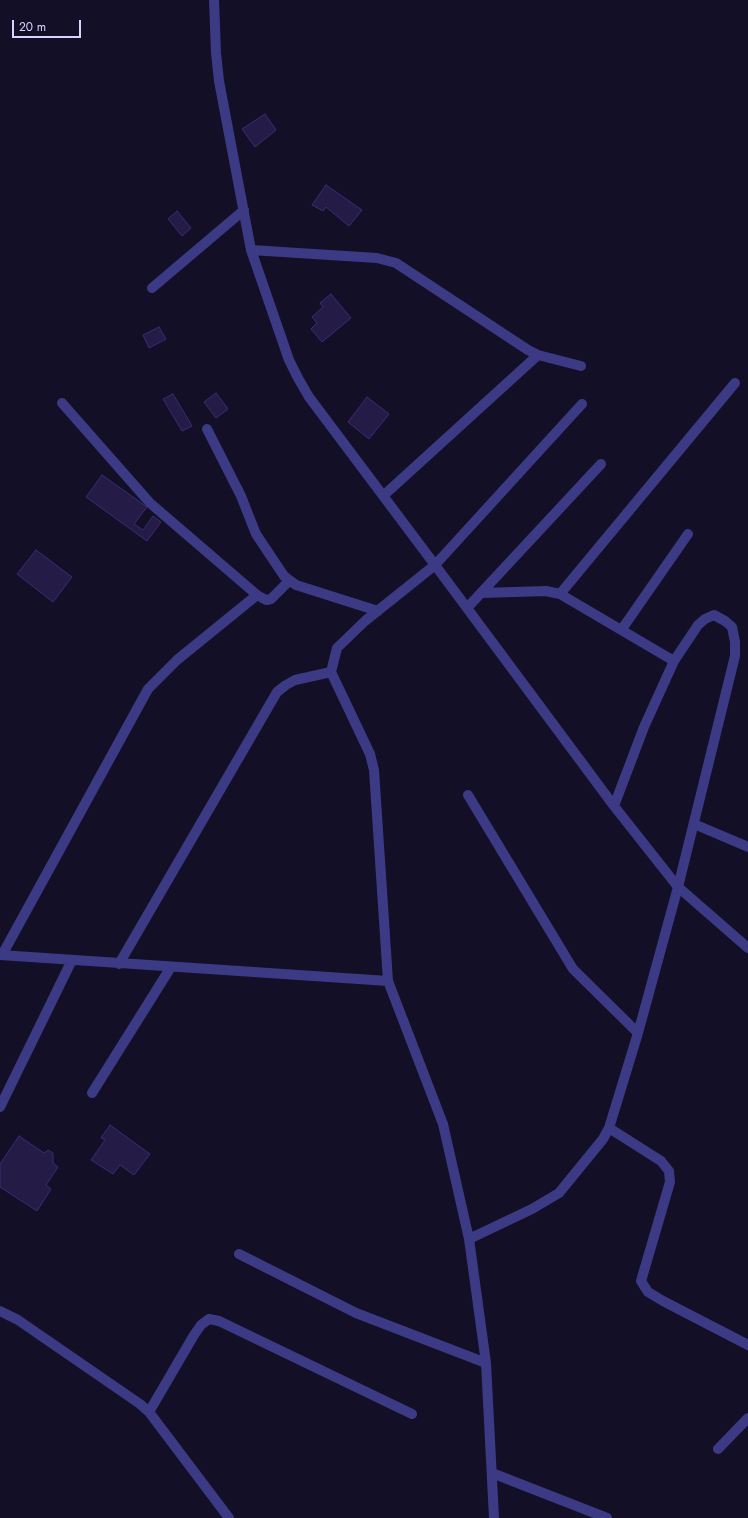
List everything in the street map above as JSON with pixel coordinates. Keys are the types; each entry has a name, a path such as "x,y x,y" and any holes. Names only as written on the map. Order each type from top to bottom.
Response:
{"street":[{"path":"214,0 216,53 219,81 251,250 289,360 298,378 309,397 614,806 678,887 748,948"},
{"path":"152,288 244,210"},
{"path":"251,250 377,258 396,263 528,350 538,355 581,366"},
{"path":"383,496 538,355"},
{"path":"560,594 735,383"},
{"path":"62,404 150,503 257,595 266,600 271,599 289,581"},
{"path":"494,1518 486,1363 469,1239 439,1112 388,981 374,770 370,754 331,672 337,648 365,622 435,565 582,404"},
{"path":"207,429 241,496 258,539 289,581 296,585 378,611"},
{"path":"467,608 601,464"},
{"path":"622,629 688,534"},
{"path":"482,593 546,591 560,594 622,629 674,661"},
{"path":"257,595 177,660 148,689 1,955 388,981"},
{"path":"469,1239 532,1209 559,1192 602,1139 609,1128 638,1033 678,887 735,656 735,642 732,627 714,615 704,619 698,625 674,661 644,727 614,806"},
{"path":"119,964 277,692 286,684 295,680 331,672"},
{"path":"468,795 573,969 638,1033"},
{"path":"694,824 748,847"},
{"path":"0,1107 72,960"},
{"path":"92,1093 170,966"},
{"path":"609,1128 661,1161 669,1171 670,1182 641,1281 648,1292 748,1345"},
{"path":"239,1254 356,1314 486,1363"},
{"path":"0,1311 18,1320 129,1395 149,1412 229,1518"},
{"path":"149,1412 194,1335 201,1325 209,1319 219,1321 412,1414"},
{"path":"718,1449 748,1418"},
{"path":"492,1473 607,1518"}],"building":[{"path":"265,114 276,130 255,147 242,129"},
{"path":"326,185 362,210 349,226 326,207 323,211 312,205"},
{"path":"177,211 191,228 182,236 168,219"},
{"path":"331,294 351,318 322,342 311,329 317,323 312,317 323,307 320,303"},
{"path":"159,327 166,339 149,348 143,335"},
{"path":"216,393 228,409 216,418 204,402"},
{"path":"173,394 192,426 182,431 163,399"},
{"path":"367,397 389,414 369,439 348,422"},
{"path":"102,475 147,507 134,524 143,530 153,516 161,522 147,541 86,497"},
{"path":"36,550 72,577 53,602 17,574"},
{"path":"110,1125 150,1154 134,1175 120,1165 113,1174 91,1160 105,1140 101,1138"},
{"path":"19,1136 44,1153 48,1150 53,1153 53,1163 58,1167 46,1185 51,1189 37,1211 0,1187 0,1164"}]}
